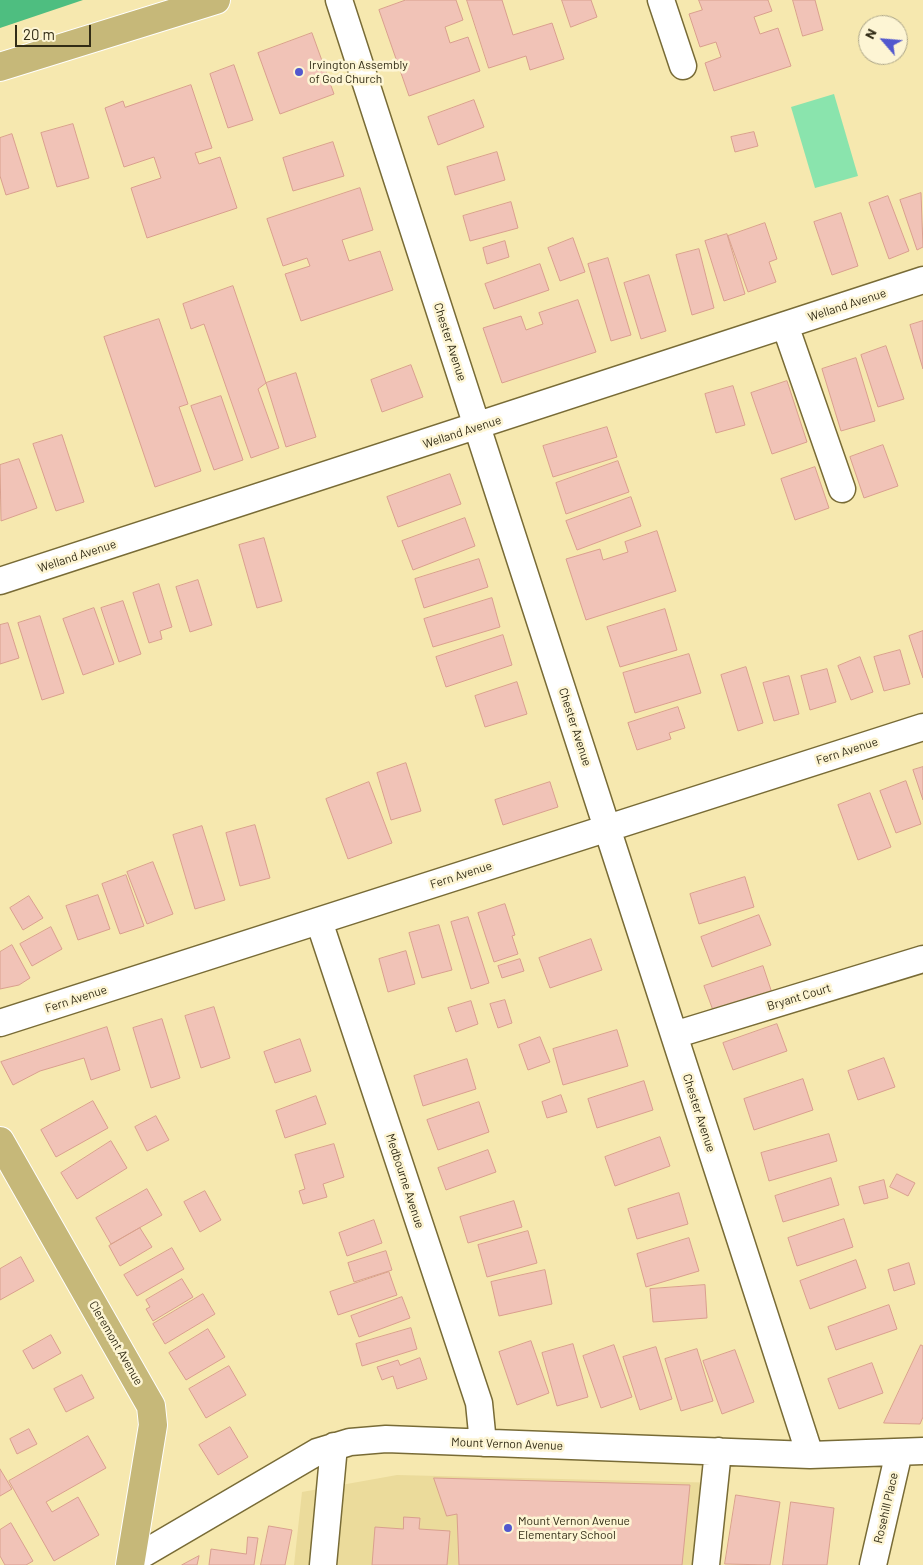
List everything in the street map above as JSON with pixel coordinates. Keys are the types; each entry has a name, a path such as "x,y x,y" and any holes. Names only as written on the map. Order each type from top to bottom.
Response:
{"main road":[{"path":"0,67 216,0"},
{"name":"Cleremont Avenue","path":"0,1141 151,1406 153,1425 128,1564"}],"street":[{"name":"Chester Avenue","path":"339,0 810,1455"},
{"path":"661,0 683,66"},
{"name":"Welland Avenue","path":"0,581 923,280"},
{"path":"785,325 842,489"},
{"name":"Fern Avenue","path":"0,1023 923,727"},
{"name":"Medbourne Avenue","path":"319,921 479,1403 483,1443"},
{"name":"Bryant Court","path":"674,1035 923,959"},
{"name":"Mount Vernon Avenue","path":"128,1564 299,1462 334,1446 350,1442 386,1439 810,1455 911,1451"},
{"path":"323,1565 334,1446"},
{"path":"706,1565 718,1451"},
{"name":"Rosehill Place","path":"873,1565 911,1451"}],"shaded area":[{"name":"Mount Vernon Avenue Elementary School","path":"397,1475 724,1483 715,1565 294,1565 302,1492"}],"green space":[{"path":"0,0 83,0 0,28"},
{"path":"834,94 858,176 815,188 791,107"}],"building":[{"path":"406,0 456,0 463,20 445,27 450,43 468,37 480,71 409,96 379,10"},
{"path":"467,0 502,0 513,35 552,23 564,59 530,70 526,56 489,68"},
{"path":"562,0 591,0 597,17 571,27"},
{"path":"699,0 768,0 772,11 754,17 760,34 778,28 791,66 714,91 705,63 721,57 716,42 700,47 689,14 702,10"},
{"path":"793,0 815,0 823,30 803,36"},
{"path":"312,33 334,94 280,114 258,53"},
{"path":"234,65 253,120 228,128 210,74"},
{"path":"191,85 212,148 195,153 199,164 220,157 237,208 147,238 131,188 161,178 154,157 124,167 105,108 123,101 125,107"},
{"path":"474,100 484,127 438,145 428,117"},
{"path":"73,124 89,178 57,187 41,133"},
{"path":"754,132 758,146 735,152 731,137"},
{"path":"12,134 29,188 6,195 0,176 0,138"},
{"path":"333,142 344,176 293,191 283,158"},
{"path":"497,152 505,180 455,195 447,167"},
{"path":"360,188 373,230 342,240 349,261 380,251 393,290 301,321 285,274 310,266 307,258 283,266 267,219"},
{"path":"921,193 923,247 917,250 900,200"},
{"path":"888,196 909,251 889,259 869,203"},
{"path":"511,202 518,228 470,241 463,216"},
{"path":"841,213 858,266 832,275 814,222"},
{"path":"765,223 777,259 769,262 776,282 748,292 728,236"},
{"path":"727,234 745,294 724,301 705,241"},
{"path":"573,238 585,272 560,281 548,248"},
{"path":"505,241 509,257 487,264 483,248"},
{"path":"699,249 714,308 692,315 676,255"},
{"path":"608,258 631,335 611,341 588,264"},
{"path":"540,264 549,290 494,309 485,284"},
{"path":"649,275 666,331 641,339 624,283"},
{"path":"233,286 266,383 258,389 279,448 251,458 204,324 191,329 183,304"},
{"path":"578,300 596,352 502,383 483,328 521,316 526,330 543,324 539,313"},
{"path":"159,319 188,404 179,407 201,471 155,487 104,337"},
{"path":"923,321 923,369 910,325"},
{"path":"886,346 904,399 878,407 861,355"},
{"path":"856,358 875,421 841,431 822,369"},
{"path":"411,365 423,397 382,412 371,380"},
{"path":"296,373 316,437 286,447 266,383"},
{"path":"787,381 807,442 772,454 751,393"},
{"path":"733,386 745,425 716,433 705,394"},
{"path":"221,396 243,460 214,470 191,406"},
{"path":"607,427 617,457 553,477 543,446"},
{"path":"62,435 84,502 56,511 33,444"},
{"path":"883,445 898,486 864,498 850,457"},
{"path":"19,459 37,508 1,521 0,465"},
{"path":"618,461 629,492 566,514 556,483"},
{"path":"815,467 829,508 795,520 781,479"},
{"path":"450,474 461,504 398,527 387,497"},
{"path":"631,497 641,526 577,550 566,521"},
{"path":"465,518 475,546 413,570 402,541"},
{"path":"657,531 676,591 586,620 566,559 600,549 603,560 628,552 625,542"},
{"path":"264,538 282,601 257,608 239,545"},
{"path":"479,559 488,587 424,608 415,579"},
{"path":"198,580 212,625 190,632 176,587"},
{"path":"159,584 172,627 160,631 162,639 149,643 133,593"},
{"path":"492,598 500,627 433,647 424,619"},
{"path":"123,601 141,654 119,662 101,608"},
{"path":"94,608 114,664 83,675 63,619"},
{"path":"665,609 677,650 620,667 607,627"},
{"path":"40,616 64,693 42,700 18,623"},
{"path":"8,623 19,658 0,664 0,625"},
{"path":"923,631 923,678 909,636"},
{"path":"503,635 512,665 446,687 436,657"},
{"path":"900,650 910,684 884,691 874,657"},
{"path":"689,654 701,693 635,713 623,673"},
{"path":"860,657 873,692 851,700 838,666"},
{"path":"746,667 763,723 738,731 721,675"},
{"path":"827,669 836,702 810,710 801,676"},
{"path":"789,676 799,714 774,721 763,683"},
{"path":"517,682 527,714 485,727 475,696"},
{"path":"678,707 685,728 669,733 671,739 637,750 628,723"},
{"path":"406,763 421,811 391,820 377,773"},
{"path":"923,767 923,800 913,770"},
{"path":"906,781 921,824 896,833 880,791"},
{"path":"369,782 392,843 348,859 326,799"},
{"path":"550,782 558,807 503,825 495,800"},
{"path":"870,793 891,847 858,860 838,805"},
{"path":"255,825 270,878 240,886 226,833"},
{"path":"202,826 225,900 195,909 173,835"},
{"path":"153,862 173,914 147,924 127,872"},
{"path":"126,875 144,926 120,934 102,884"},
{"path":"745,877 754,907 699,924 690,894"},
{"path":"98,895 110,929 78,940 66,906"},
{"path":"29,896 43,918 23,930 10,908"},
{"path":"505,904 515,935 512,936 518,954 494,962 478,913"},
{"path":"759,915 771,945 712,967 701,937"},
{"path":"468,917 489,983 471,989 451,922"},
{"path":"439,925 452,970 422,978 409,933"},
{"path":"51,927 62,949 32,966 20,944"},
{"path":"591,939 602,970 550,988 539,958"},
{"path":"12,945 30,978 19,985 0,989 0,952"},
{"path":"406,951 415,984 388,992 379,959"},
{"path":"520,959 524,971 502,978 498,966"},
{"path":"763,966 772,993 714,1013 704,986"},
{"path":"505,1000 512,1023 498,1028 490,1004"},
{"path":"471,1001 478,1024 456,1032 448,1008"},
{"path":"214,1007 230,1058 201,1068 185,1016"},
{"path":"162,1019 180,1078 151,1088 133,1028"},
{"path":"777,1024 787,1051 733,1070 723,1043"},
{"path":"107,1027 120,1070 91,1080 84,1058 40,1071 13,1085 1,1062"},
{"path":"617,1030 628,1066 563,1085 553,1049"},
{"path":"540,1037 550,1062 528,1070 519,1045"},
{"path":"300,1039 311,1071 275,1083 264,1052"},
{"path":"884,1058 895,1087 858,1100 848,1071"},
{"path":"467,1059 476,1089 423,1106 414,1076"},
{"path":"803,1079 813,1110 754,1130 744,1099"},
{"path":"644,1081 653,1110 597,1128 588,1099"},
{"path":"561,1095 567,1112 547,1118 542,1102"},
{"path":"316,1096 326,1124 285,1138 276,1111"},
{"path":"93,1101 108,1128 56,1157 41,1130"},
{"path":"479,1102 489,1132 438,1150 427,1120"},
{"path":"156,1116 169,1140 147,1151 135,1127"},
{"path":"829,1134 837,1161 769,1181 761,1153"},
{"path":"660,1137 670,1166 615,1186 605,1157"},
{"path":"111,1141 127,1168 77,1199 61,1173"},
{"path":"334,1144 344,1177 323,1184 327,1197 303,1204 299,1191 305,1189 295,1155"},
{"path":"488,1150 496,1172 446,1190 438,1168"},
{"path":"897,1174 915,1183 908,1196 890,1187"},
{"path":"831,1178 839,1205 783,1222 775,1196"},
{"path":"884,1180 888,1198 864,1204 859,1187"},
{"path":"147,1189 162,1215 111,1244 96,1218"},
{"path":"205,1191 221,1220 200,1232 184,1202"},
{"path":"679,1193 688,1224 637,1239 628,1209"},
{"path":"514,1201 522,1227 468,1243 460,1217"},
{"path":"844,1219 853,1247 797,1266 788,1238"},
{"path":"374,1220 382,1243 347,1256 339,1233"},
{"path":"140,1228 152,1247 120,1266 109,1246"},
{"path":"528,1231 537,1263 487,1277 478,1245"},
{"path":"689,1238 699,1271 646,1287 637,1254"},
{"path":"172,1248 184,1269 137,1296 124,1275"},
{"path":"386,1251 392,1270 354,1282 348,1263"},
{"path":"21,1257 34,1281 0,1300 0,1269"},
{"path":"856,1260 866,1288 810,1309 800,1281"},
{"path":"909,1263 915,1284 894,1291 888,1270"},
{"path":"545,1270 552,1304 499,1316 491,1282"},
{"path":"389,1272 397,1295 338,1315 330,1292"},
{"path":"182,1279 193,1297 153,1321 146,1309 150,1307 146,1300"},
{"path":"705,1285 707,1318 653,1322 650,1289"},
{"path":"203,1294 215,1314 165,1344 153,1324"},
{"path":"402,1297 410,1318 359,1337 351,1316"},
{"path":"889,1305 897,1329 836,1350 828,1327"},
{"path":"411,1328 417,1349 362,1366 356,1344"},
{"path":"208,1329 225,1357 186,1380 169,1353"},
{"path":"51,1335 61,1353 33,1369 23,1351"},
{"path":"531,1341 549,1393 517,1405 499,1352"},
{"path":"573,1344 588,1397 557,1406 542,1353"},
{"path":"614,1345 632,1397 601,1408 583,1356"},
{"path":"921,1345 923,1346 923,1417 920,1424 884,1423"},
{"path":"656,1347 672,1399 640,1410 623,1357"},
{"path":"697,1349 713,1401 681,1411 665,1359"},
{"path":"735,1350 754,1402 722,1414 703,1361"},
{"path":"420,1358 427,1379 397,1389 393,1376 382,1380 377,1367 398,1360 400,1365"},
{"path":"872,1363 883,1393 839,1409 828,1379"},
{"path":"229,1366 246,1395 206,1418 189,1389"},
{"path":"82,1375 94,1398 66,1412 54,1389"},
{"path":"230,1427 248,1457 218,1475 199,1445"},
{"path":"29,1429 37,1444 17,1454 10,1439"},
{"path":"88,1436 106,1468 46,1502 52,1512 78,1497 99,1535 54,1561 9,1481"},
{"path":"0,1469 12,1489 0,1496"},
{"path":"434,1478 690,1485 682,1565 459,1565 457,1514 447,1516"},
{"path":"736,1495 780,1502 770,1565 725,1564"},
{"path":"791,1502 834,1508 827,1565 783,1565"},
{"path":"404,1517 420,1518 419,1529 450,1531 447,1565 372,1565 375,1527 403,1529"},
{"path":"11,1523 33,1561 26,1565 5,1565 0,1556 0,1530"},
{"path":"269,1526 292,1530 285,1565 261,1565"},
{"path":"248,1537 258,1538 254,1565 209,1565 211,1549 246,1554"},
{"path":"199,1556 197,1565 182,1565"}],"place":[{"name":"Irvington Assembly of God Church","path":"299,72"},
{"name":"Mount Vernon Avenue Elementary School","path":"508,1528"}]}
